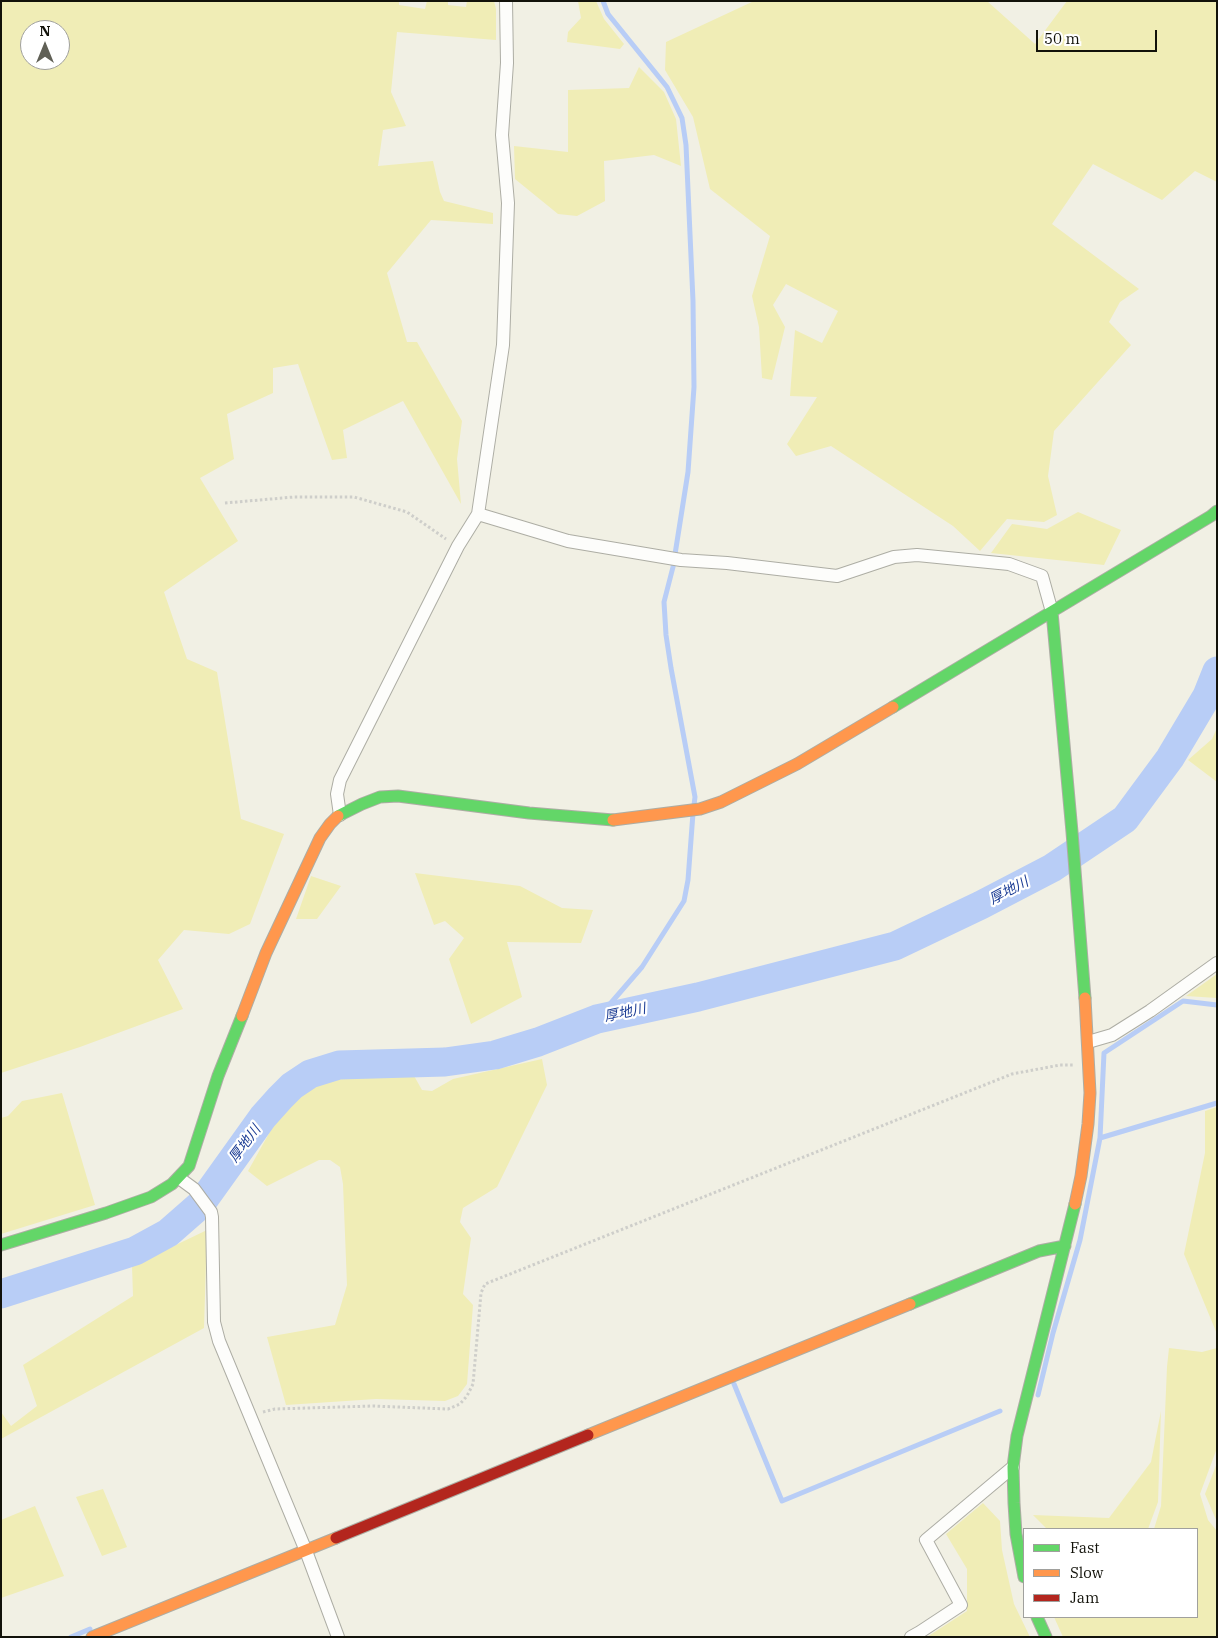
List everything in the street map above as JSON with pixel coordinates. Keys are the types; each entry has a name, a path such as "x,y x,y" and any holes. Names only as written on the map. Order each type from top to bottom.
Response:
{"street":[{"path":"340,815 337,794 340,780 458,546 478,514 503,345 508,203 502,135 507,63 506,1"},
{"path":"1,1245 106,1213 151,1197 172,1184 189,1166 218,1076 266,953 320,838 330,824 340,815 380,797 398,796 529,813 615,820 700,809 721,802 797,764 1217,511"},
{"path":"478,514 568,541 681,560 727,563 837,576 894,556 917,556 1009,564 1042,576 1052,612 1072,832 1088,1042 1088,1124 1081,1176 1017,1436 1013,1467 1016,1534 1023,1572"},
{"path":"1088,1042 1112,1035 1217,963"},
{"path":"179,1178 194,1189 211,1212 214,1322 219,1340 304,1546 338,1637"},
{"path":"92,1637 304,1546 1039,1251 1065,1246"},
{"path":"911,1637 961,1605 926,1540 1013,1467"},
{"path":"1037,1618 1046,1637"}],"path":[{"path":"225,503 294,497 354,497 407,512 458,546"},
{"path":"251,1415 275,1409 373,1406 448,1409 460,1404 467,1396 473,1384 481,1293 484,1284 1012,1074 1060,1066 1089,1064"}],"shaded area":[{"path":"1,1 399,1 399,5 425,9 427,1 448,1 448,5 466,7 467,1 494,1 496,9 496,40 397,32 391,92 406,126 383,130 378,166 433,161 444,201 493,213 493,224 431,220 387,273 407,342 417,342 462,421 457,459 461,504 403,401 343,430 347,458 332,460 298,364 273,368 273,393 227,414 234,459 200,478 238,541 164,592 187,659 217,672 241,819 284,834 250,924 229,934 184,930 158,960 183,1009 80,1047 1,1073"},
{"path":"578,1 596,1 604,19 624,44 620,49 567,42 568,32 581,18"},
{"path":"754,1 987,1 1035,44 1067,1 1217,1 1217,182 1195,171 1162,200 1093,164 1052,224 1139,289 1120,302 1109,322 1131,345 1054,431 1048,476 1057,515 1044,522 1007,519 980,551 953,526 831,446 796,456 787,444 817,397 790,396 795,330 822,343 838,311 786,284 773,305 785,327 772,380 762,378 759,327 752,296 770,236 710,189 693,117 665,70 666,42"},
{"path":"639,67 664,92 676,119 681,166 654,155 604,161 605,201 577,216 558,214 515,179 514,146 568,152 568,90 629,88"},
{"path":"1078,512 1121,530 1104,565 991,553 1012,524 1047,529"},
{"path":"1217,728 1217,782 1188,760 1212,739"},
{"path":"415,873 520,886 562,908 593,910 581,943 507,942 522,997 471,1024 449,959 464,938 445,921 434,925"},
{"path":"311,876 341,886 317,919 296,919"},
{"path":"1217,974 1217,998 1186,996"},
{"path":"542,1059 547,1085 497,1187 463,1208 460,1222 471,1238 463,1294 473,1305 467,1384 458,1396 445,1401 376,1399 286,1405 267,1337 335,1325 347,1285 343,1184 340,1167 330,1160 319,1160 267,1186 248,1171 286,1103 303,1085 341,1071 413,1074 422,1090 432,1091 453,1079"},
{"path":"62,1093 95,1205 1,1234 1,1118 8,1116 22,1101"},
{"path":"1217,1107 1217,1334 1184,1254 1205,1153 1205,1111"},
{"path":"207,1230 204,1328 1,1439 1,1412 11,1426 37,1406 23,1365 133,1296 132,1266"},
{"path":"1169,1348 1202,1352 1217,1348 1217,1448 1200,1494 1208,1520 1217,1531 1217,1637 1063,1637 1054,1618 1198,1618 1198,1528 1154,1528 1161,1506"},
{"path":"1161,1411 1158,1502 1148,1528 1046,1528 1033,1515 1109,1518 1151,1462"},
{"path":"1217,1463 1217,1522 1205,1494"},
{"path":"103,1489 127,1547 102,1556 76,1497"},
{"path":"983,1503 1000,1521 1002,1550 1014,1604 1030,1637 927,1637 967,1611 967,1569 946,1534"},
{"path":"35,1506 64,1576 1,1598 1,1520"}],"waterway":[{"path":"603,1 608,14 667,87 682,118 686,145 693,301 694,387 688,472 673,567 664,602 666,635 695,797 694,805"},
{"name":"厚地川","path":"1,1294 135,1251 168,1233 200,1205 263,1117 292,1086 310,1074 339,1065 445,1062 495,1055 538,1042 597,1019 698,997 895,946 981,905 1052,868 1125,819 1170,758 1207,696 1217,671"},
{"path":"597,1019 642,967 684,901 688,880 693,813"},
{"path":"1100,1138 1104,1053 1183,1001 1217,1005"},
{"path":"1038,1395 1053,1333 1080,1240 1100,1138 1217,1103"},
{"path":"734,1384 782,1501 1000,1411"},
{"path":"71,1637 90,1629"}],"traffic: fast":[{"path":"893,707 1217,511"},
{"path":"1052,612 1085,998"},
{"path":"338,816 380,797 398,796 529,813 613,820"},
{"path":"1,1245 106,1213 151,1197 172,1184 189,1166 218,1076 242,1016"},
{"path":"1023,1572 1016,1534 1014,1503 1013,1467 1017,1436 1075,1204"},
{"path":"910,1304 1039,1251 1065,1246"},
{"path":"1037,1618 1046,1637"}],"traffic: slow":[{"path":"613,820 700,809 721,802 797,764 893,707"},
{"path":"242,1016 266,953 320,838 338,816"},
{"path":"1075,1204 1081,1176 1090,1093 1085,998"},
{"path":"588,1435 910,1304"},
{"path":"92,1637 336,1538"}],"traffic: jam":[{"path":"336,1538 588,1435"}]}
